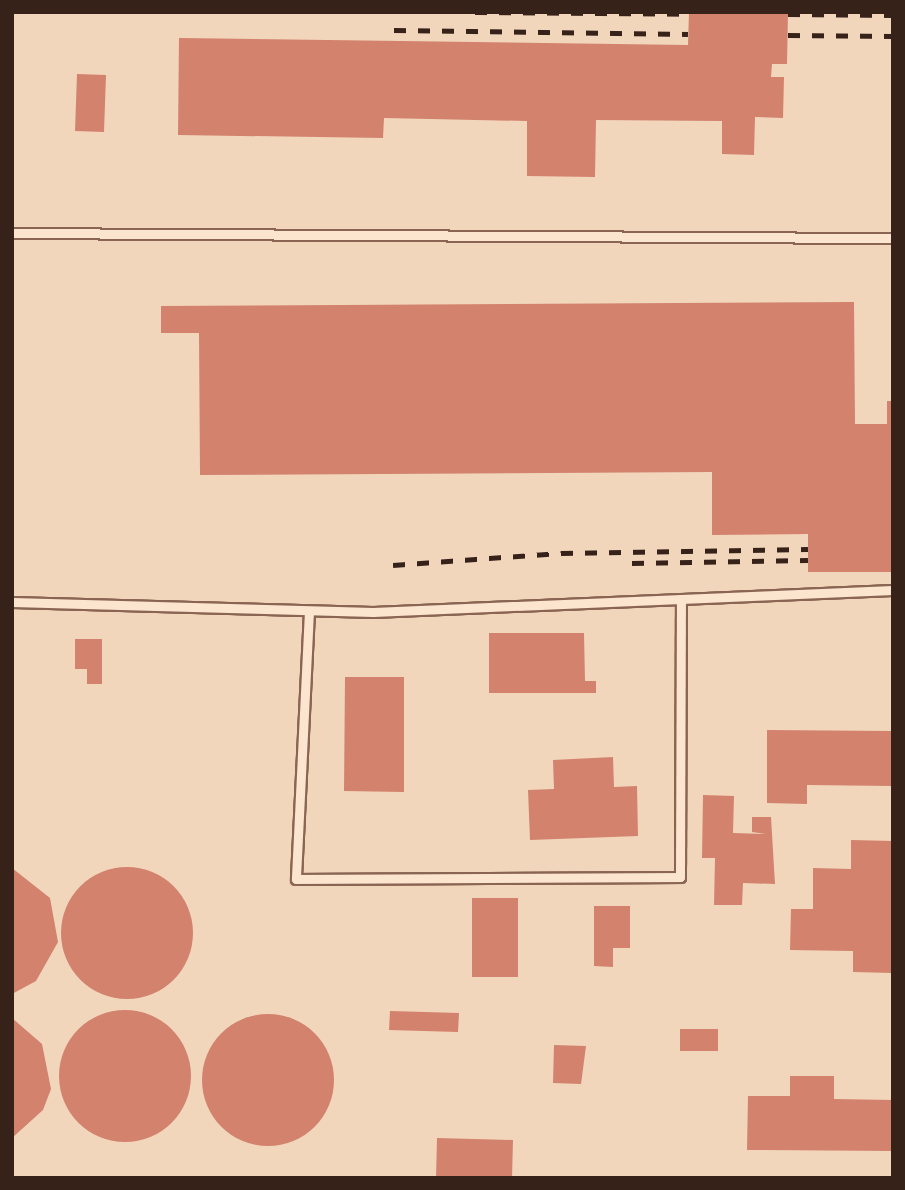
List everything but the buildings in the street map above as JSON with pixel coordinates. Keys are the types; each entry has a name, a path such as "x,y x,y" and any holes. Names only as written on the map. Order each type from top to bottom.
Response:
{"lane":[{"path":"12,233 893,238"},
{"path":"12,602 309,611 893,590"},
{"path":"309,611 296,878 680,877 681,599"}],"railway":[{"path":"475,12 689,14"},
{"path":"788,14 893,15"},
{"path":"394,30 688,34"},
{"path":"788,35 893,36"},
{"path":"393,565 561,553 808,549"},
{"path":"632,563 808,560"}]}
